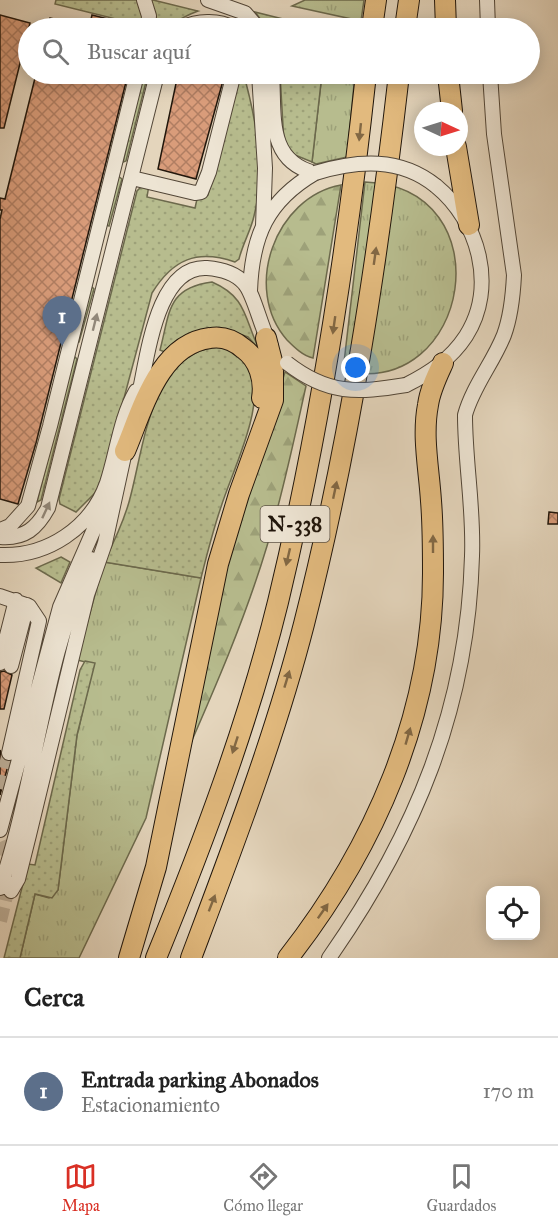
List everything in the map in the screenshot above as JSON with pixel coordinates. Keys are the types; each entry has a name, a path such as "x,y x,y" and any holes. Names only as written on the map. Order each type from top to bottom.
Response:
{"highway":[{"path":"373,18 376,0"},
{"path":"407,18 410,0"},
{"path":"445,0 446,18"},
{"name":"N-338","path":"156,958 223,782 277,604 316,432 346,238 365,84"},
{"name":"N-338","path":"191,958 234,843 274,721 303,626 324,541 347,438 372,278 398,84"},
{"path":"449,84 451,102"},
{"path":"458,156 469,225"},
{"path":"125,451 167,363 189,344 207,338 228,339 252,355 260,369 263,391 260,413 228,504 211,576 204,627"},
{"path":"129,958 158,856 218,564 239,494 273,400 273,365 266,338"},
{"path":"288,958 337,891 368,836 394,778 408,738 422,680 433,586 433,518 425,431 428,405 443,363"}],"street":[{"path":"144,0 149,18"},
{"path":"208,0 245,13 249,18"},
{"path":"487,0 488,18"},
{"path":"0,530 10,526 28,506 109,167 134,84"},
{"path":"0,537 19,537 30,532 48,508 155,84"},
{"path":"109,167 131,181 195,193 201,192 209,172 231,84"},
{"path":"260,84 265,168 263,226"},
{"path":"273,84 275,130 282,152 291,163 302,170 315,173"},
{"path":"329,958 362,911 407,831 443,734 462,660 472,555 465,415 471,395 504,334 513,298 514,275 494,134 491,84"},
{"path":"370,162 414,171 448,196 469,225 476,243 482,276 479,306 467,335 443,363 406,386 363,392 321,385 287,363 266,338 250,291 253,254 263,226 277,203 293,186 315,173 342,165 370,162"},
{"path":"95,227 111,230 116,227 131,181"},
{"path":"16,870 87,595 110,520 161,304 175,280 202,268 219,269 234,275 250,291"},
{"path":"0,555 31,552 60,541 91,512 107,482 128,409 144,379"},
{"path":"0,830 1,817 68,585 99,520 125,451"},
{"path":"16,870 17,830 68,618 77,592 110,520"},
{"path":"0,635 15,600"},
{"path":"5,664 15,600"},
{"path":"9,753 39,621 15,600"}],"green space":[{"path":"56,0 140,0 143,18 112,18 55,4"},
{"path":"149,0 198,11 183,18 152,18"},
{"path":"305,0 364,0 361,18 347,18 292,6"},
{"path":"255,12 279,18 260,18"},
{"path":"141,84 145,84 126,161 123,162"},
{"path":"235,84 246,84 256,132 259,183 254,216 239,259 235,262 209,257 187,260 168,272 152,293 100,488 76,512 60,504 59,499 137,191 149,185 147,197 195,208 197,199 208,195"},
{"path":"281,84 321,84 312,162 295,155 284,143"},
{"path":"321,84 354,84 347,157 316,164 312,162"},
{"path":"118,176 122,179 109,226 106,225"},
{"path":"365,182 410,193 439,218 454,252 455,289 443,325 420,354 386,371 343,371"},
{"path":"341,185 313,358 302,353 287,340 274,319 267,296 267,272 272,248 283,226 298,207 318,193"},
{"path":"212,282 232,294 238,302 259,349 248,337 233,332 167,353 160,350 169,313 178,296 197,285"},
{"path":"91,286 94,289 79,342 77,342"},
{"path":"218,347 229,350 247,363 255,388 254,405 245,440 210,542 201,578 104,562 127,510 153,407 163,385 177,366 195,353"},
{"path":"74,356 77,359 41,500 37,502"},
{"path":"285,372 306,386 278,506 258,575 237,631 179,770 224,570"},
{"path":"61,557 70,562 61,583 36,568"},
{"path":"104,562 201,578 146,818 79,958 20,958 35,894 49,898 58,890 77,735 94,664 77,660"},
{"path":"85,661 95,663 77,735 58,890 52,898 35,894 20,958 4,958 28,864 35,865 80,670"}],"building":[{"path":"0,15 18,20 18,71 4,128 0,128"},
{"path":"34,84 126,84 36,443 18,504 0,499 0,219 2,210 0,210 0,198 5,199"},
{"path":"176,84 222,84 196,179 158,169"},
{"path":"549,512 558,513 558,524 548,524"},
{"path":"4,671 12,675 4,709 0,709 0,672"},
{"path":"0,750 3,759 9,762 0,795"}],"tunnel":[{"path":"0,789 9,753"},
{"path":"0,842 3,849 20,853"},
{"path":"0,921 6,896 11,891 9,881"}],"place":[{"name":"Entrada parking Abonados","path":"62,346"}]}
